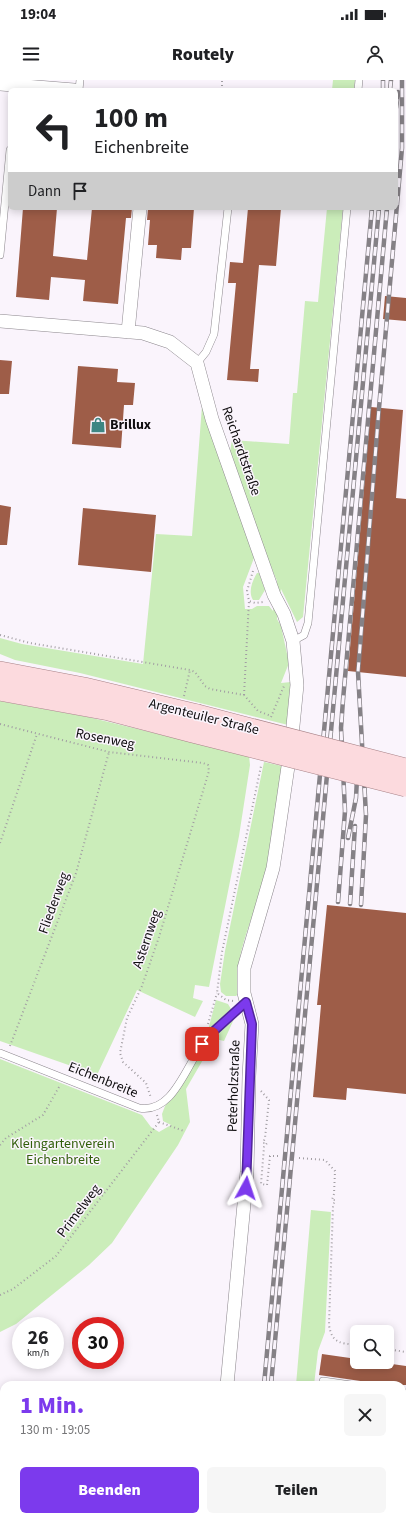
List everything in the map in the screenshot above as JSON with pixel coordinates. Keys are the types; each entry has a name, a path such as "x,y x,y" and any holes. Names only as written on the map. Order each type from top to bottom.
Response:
{"main road":[{"name":"Argenteuiler Straße","path":"0,672 84,688 406,769"},
{"name":"Argenteuiler Straße","path":"0,690 109,710 191,716 406,786"}],"street":[{"path":"0,84 16,88"},
{"path":"128,332 140,210"},
{"path":"0,321 143,334 170,342 197,363"},
{"name":"Reichardtstraße","path":"197,363 212,419 274,595 289,626 293,641 296,667 295,705 291,746"},
{"name":"Peterholzstraße","path":"227,1381 247,1172 249,1076 252,1024 244,988 244,968 273,868 291,746"}],"lane":[{"path":"0,255 8,171"},
{"path":"197,363 206,352 214,334 228,210"},
{"path":"293,641 304,635 308,623 347,210"},
{"path":"155,1108 167,1100 188,1069 202,1044 246,1002"},
{"name":"Eichenbreite","path":"0,1053 139,1108 155,1108"}],"path":[{"path":"244,695 249,601 247,591 253,570 263,562"},
{"path":"249,601 256,603 261,602 274,595"},
{"path":"0,635 30,643 190,670 195,672 205,686 210,689 244,695 258,711 271,716"},
{"path":"270,724 271,716 285,682 296,667"},
{"path":"190,670 191,716"},
{"name":"Rosenweg","path":"0,724 109,752 203,763 208,765"},
{"path":"0,843 37,734"},
{"name":"Fliederweg","path":"9,1057 10,1043 76,873 109,752"},
{"path":"202,1044 217,993 222,952 262,763"},
{"name":"Asternweg","path":"155,1108 146,1083 123,1062 120,1053 127,1018 142,986 184,859 209,771 208,765"},
{"path":"217,993 226,1000 246,1002"},
{"path":"249,1076 269,1100 265,1138 263,1140 263,1143 266,1143 266,1146 264,1147 261,1184 267,1185 270,1156 280,1156"},
{"path":"0,1145 6,1138 43,1115 63,1078"},
{"name":"Primelweg","path":"0,1295 13,1289 56,1256 159,1122 184,1132"},
{"path":"299,1158 325,1160 335,1171 334,1194 332,1197 332,1200 335,1200 333,1206 329,1325 332,1337 341,1343 350,1344"},
{"path":"394,1350 406,1352"}],"green space":[{"path":"333,80 355,80 354,88 332,88"},
{"path":"327,210 343,210 303,617 297,622 281,589 277,619 281,626 289,663 281,683 291,682 288,725 80,673 15,660 0,654 0,638 22,644 143,664 156,534 192,536 202,406 254,558 243,587 245,609 252,609 257,606 269,606 273,611 277,581 268,560 230,451 232,440 289,444 293,393 297,393 305,301 318,302"},
{"path":"257,573 259,573 265,590 259,600 253,600 251,586"},
{"path":"0,701 88,717 249,756 250,765 239,836 209,987 195,985 193,998 203,1001 195,1017 137,990 97,1075 0,1041"},
{"path":"264,762 282,766 272,841 263,884 241,952 237,980 238,994 236,996 226,996 221,992 220,984 225,951"},
{"path":"216,1000 228,1004 231,1009 230,1012 207,1034"},
{"name":"Kleingartenverein Eichenbreite","path":"234,1019 224,1041 215,1039 186,1089 190,1122 178,1145 112,1243 89,1265 25,1317 12,1317 12,1326 0,1332 0,1059 142,1115 151,1127 159,1132 171,1125 163,1121 162,1114 165,1106 172,1098 204,1048 214,1036"},
{"path":"311,1210 331,1212 325,1332 318,1351 314,1381 296,1381"}],"building":[{"path":"23,210 57,210 53,256 87,260 92,210 132,210 131,218 126,218 118,304 83,301 85,280 51,277 49,300 16,297"},
{"path":"148,210 194,210 191,248 182,248 181,260 156,258 157,245 148,245 150,220 147,220"},
{"path":"248,210 281,210 276,266 259,265 250,369 259,369 258,382 227,380 236,283 228,283 230,262 243,263"},
{"path":"385,296 406,298 406,321 383,319"},
{"path":"0,360 12,361 9,394 0,394"},
{"name":"Brillux","path":"78,366 118,369 117,382 135,383 133,405 124,405 121,448 72,444"},
{"path":"371,407 403,410 396,498 406,499 406,677 348,671"},
{"path":"0,505 11,507 7,545 0,545"},
{"path":"83,508 156,515 151,572 78,565"},
{"path":"327,905 406,913 406,1094 347,1088 346,1100 313,1097 321,1005 317,1005"},
{"path":"322,1354 350,1358 350,1369 394,1369 394,1364 406,1366 406,1381 360,1381 319,1375"}],"railway":[{"path":"383,80 383,88"},
{"path":"390,88 391,80"},
{"path":"398,193 402,148 402,80"},
{"path":"264,1381 372,210"},
{"path":"271,1381 379,210"},
{"path":"338,902 345,811 341,728 387,210"},
{"path":"361,905 366,815 358,672 397,210"},
{"path":"348,838 356,798 358,759"},
{"path":"350,904 355,826"}],"place":[{"name":"Brillux","path":"98,425"}],"route":[{"path":"202,1044 246,1002 251,1014 252,1024 246,1188"}]}
